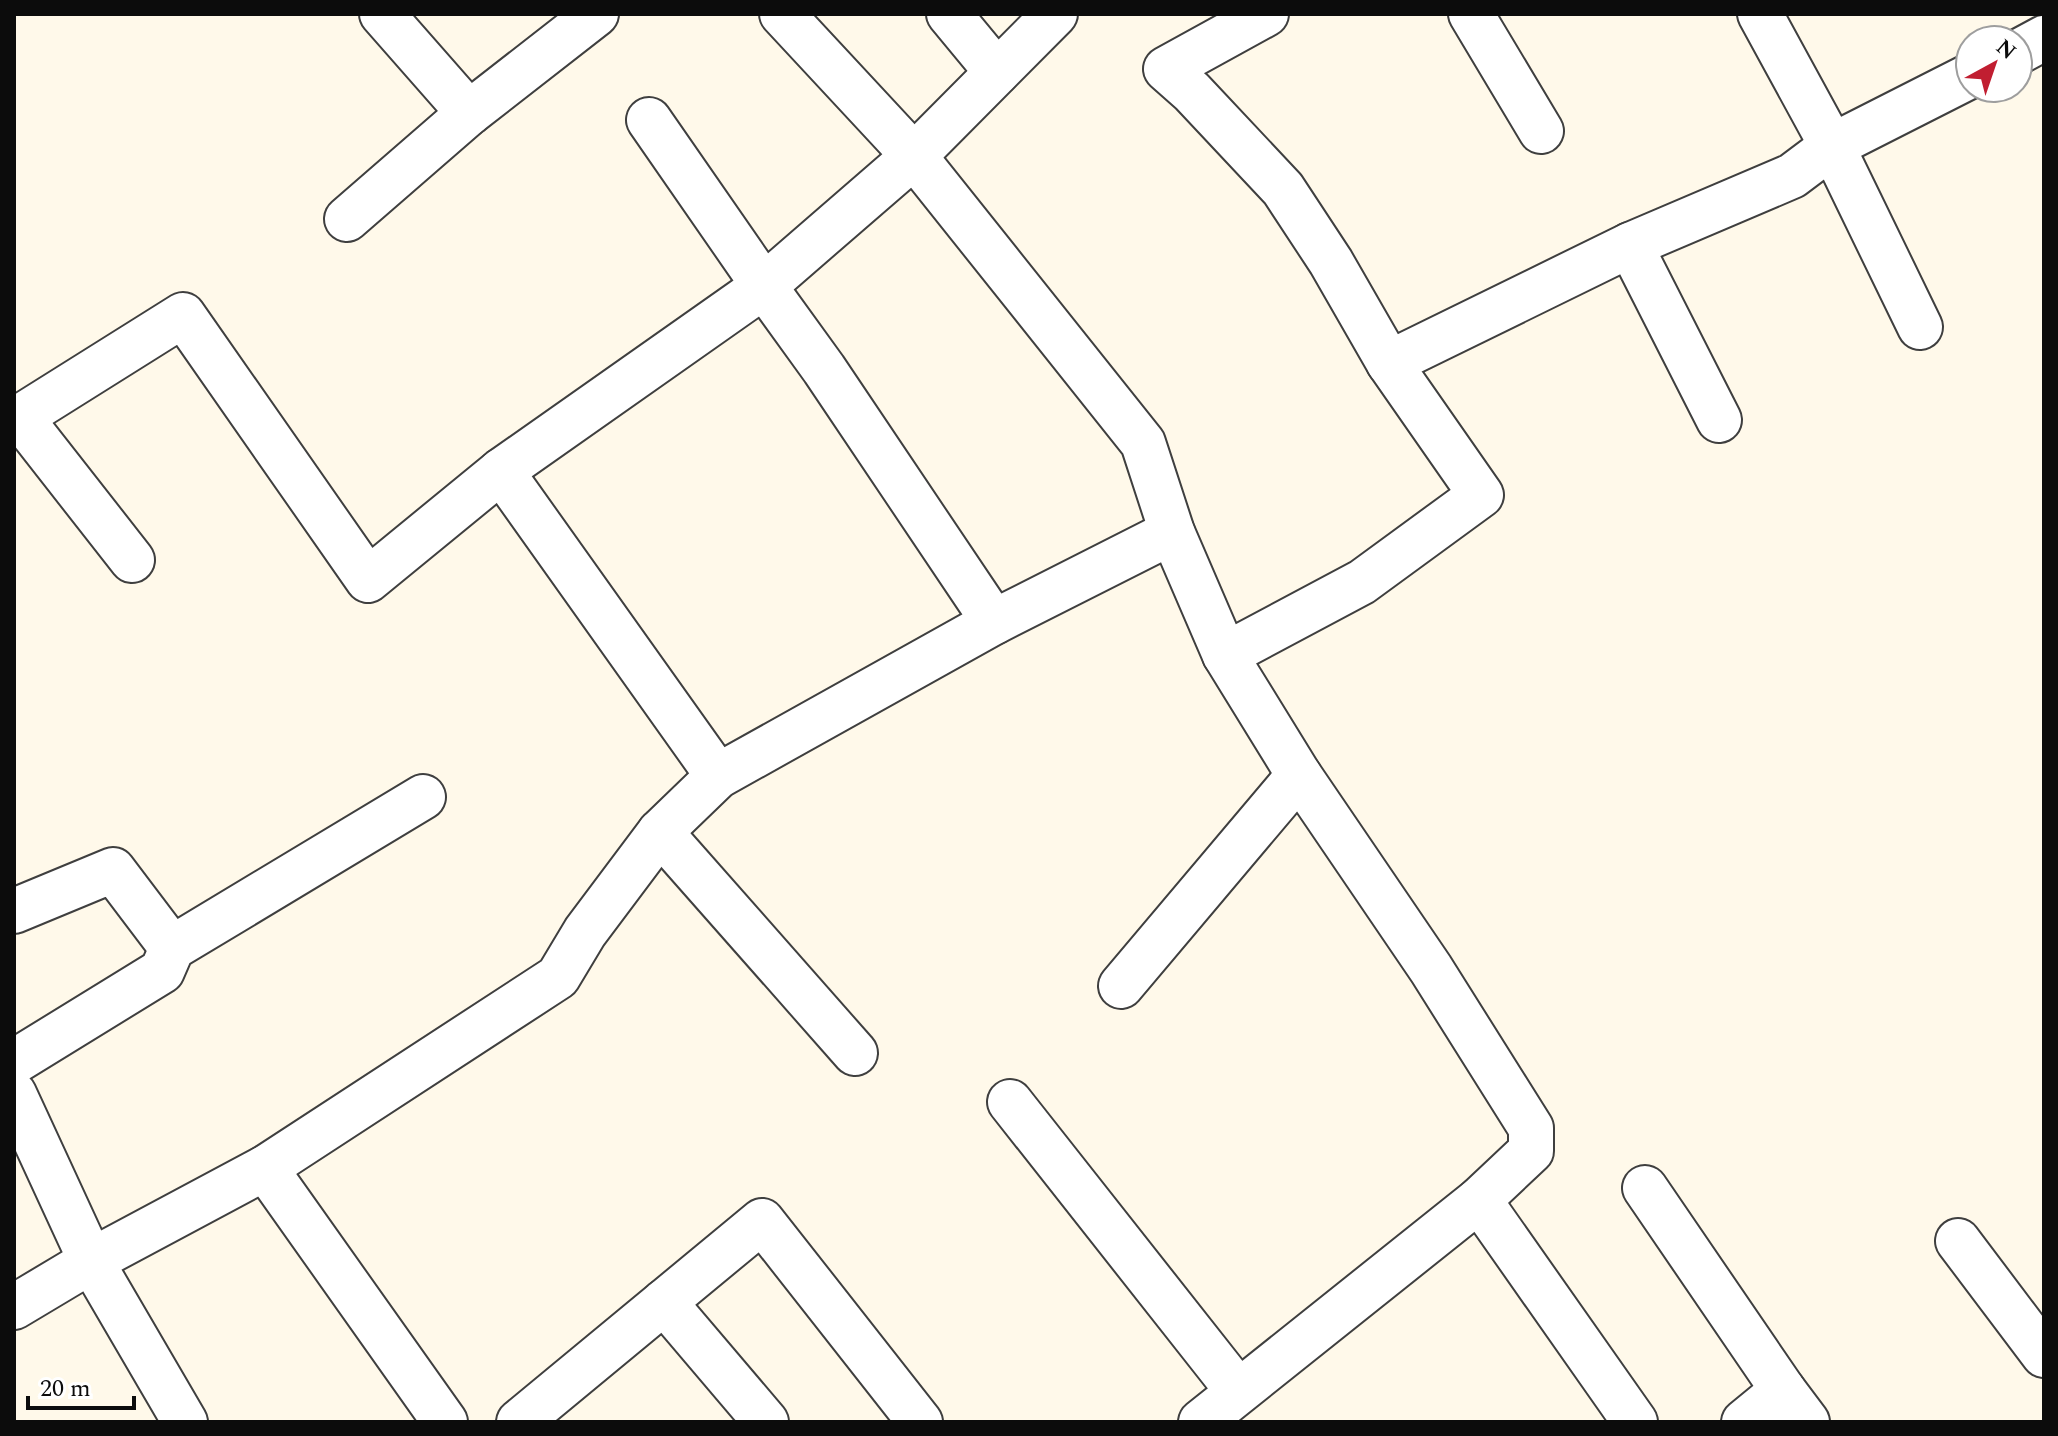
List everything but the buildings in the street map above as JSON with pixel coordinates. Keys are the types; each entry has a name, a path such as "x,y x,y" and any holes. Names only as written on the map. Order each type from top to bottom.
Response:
{"street":[{"path":"347,219 469,113 596,14"},
{"path":"782,14 914,156 1143,443 1172,532 1225,655 1299,775 1431,969 1531,1128 1531,1151 1479,1200 1201,1422"},
{"path":"949,14 997,72"},
{"path":"132,560 17,419 183,315 368,580 501,471 764,286 914,156 1055,14"},
{"path":"1225,655 1362,582 1481,495 1389,363 1331,262 1283,189 1192,92 1166,69 1266,14"},
{"path":"1471,14 1541,131"},
{"path":"1760,14 1832,146 1920,327"},
{"path":"2038,14 2044,26"},
{"path":"406,22 469,113"},
{"path":"1389,363 1630,245 1792,176 1832,146 1954,84"},
{"path":"649,120 824,369 994,622"},
{"path":"1630,245 1719,420"},
{"path":"501,471 718,776"},
{"path":"14,1307 91,1261 265,1168 558,977 585,932 660,832 718,776 994,622 1172,532"},
{"path":"1121,986 1299,775"},
{"path":"14,1062 162,971 172,948 423,797"},
{"path":"660,832 855,1053"},
{"path":"14,911 113,870 172,948"},
{"path":"14,1094 91,1261 185,1422"},
{"path":"1010,1102 1238,1391"},
{"path":"265,1168 445,1422"},
{"path":"1645,1188 1795,1406 1744,1422"},
{"path":"1479,1200 1635,1422"},
{"path":"519,1422 762,1221 920,1422"},
{"path":"1958,1241 2044,1355"},
{"path":"664,1302 766,1422"}]}
